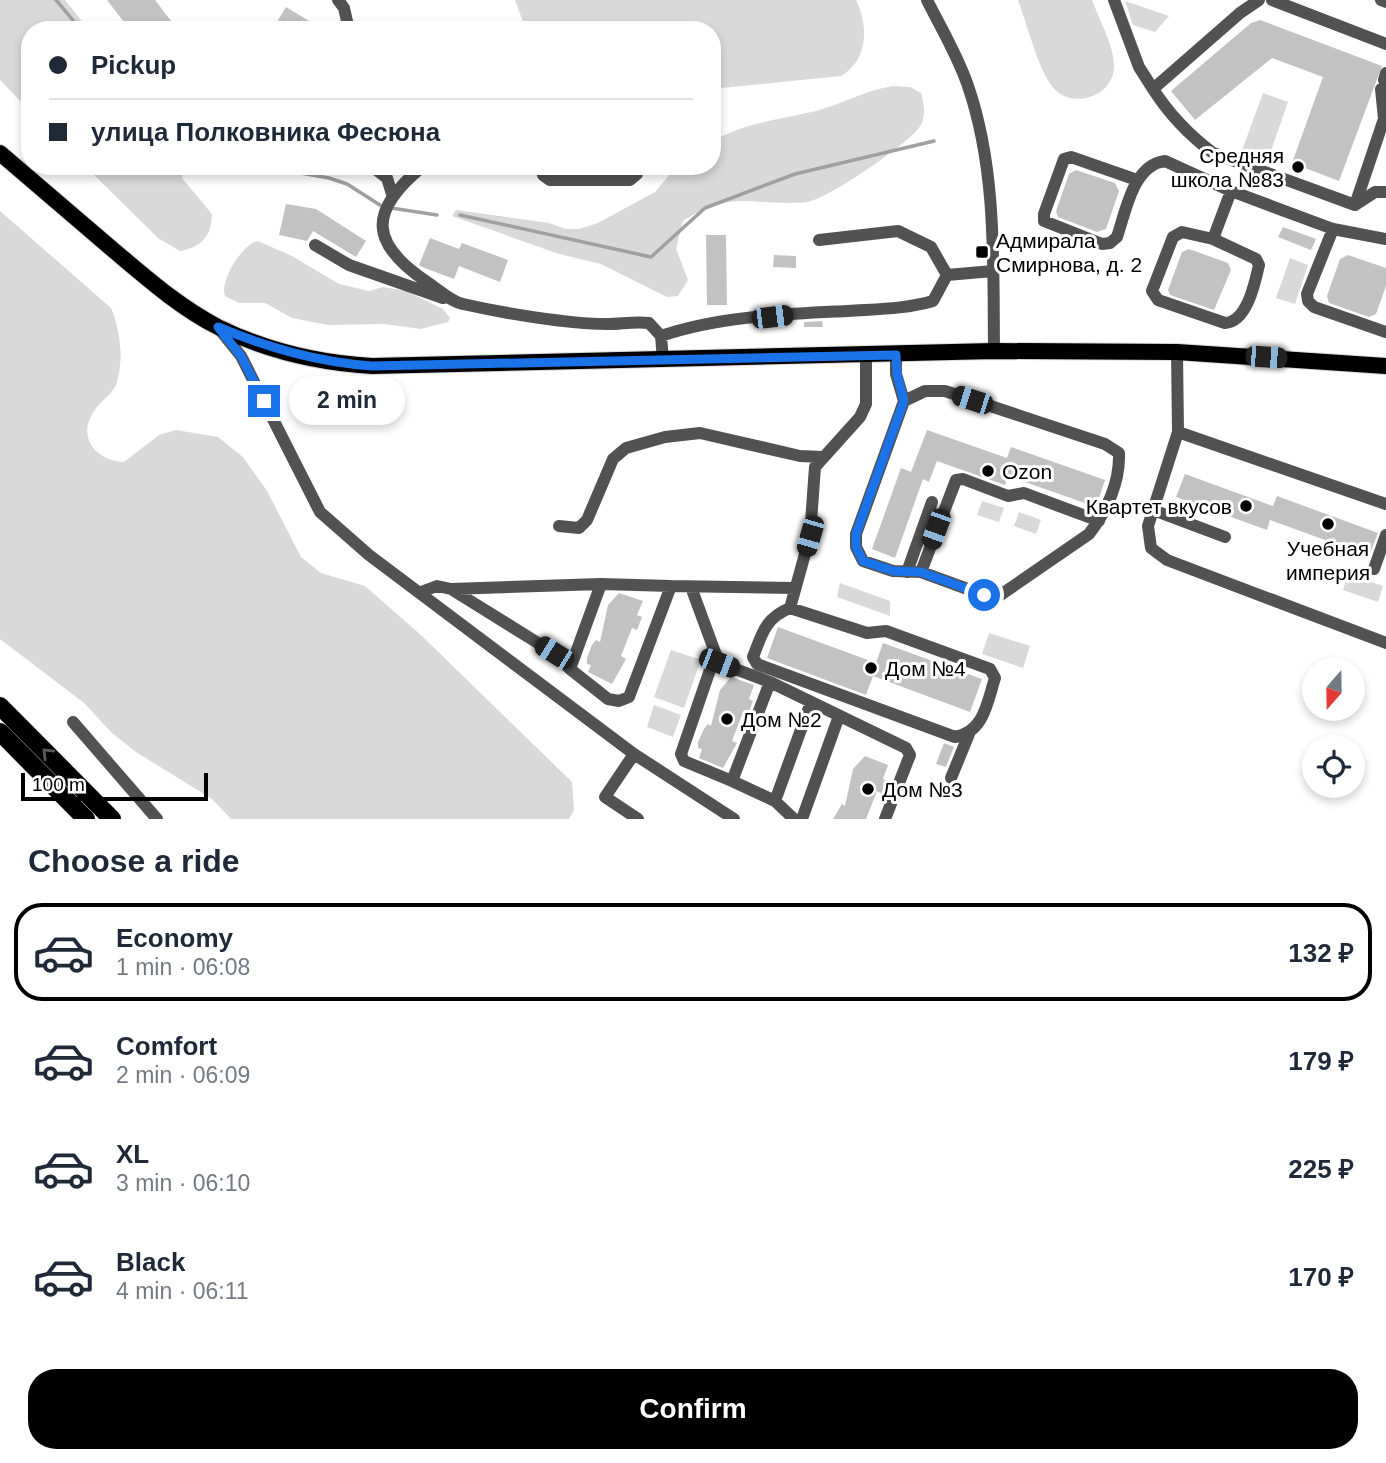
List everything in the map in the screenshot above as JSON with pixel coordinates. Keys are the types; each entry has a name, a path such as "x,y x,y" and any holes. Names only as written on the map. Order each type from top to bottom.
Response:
{"highway":[{"path":"0,706 112,819"},
{"path":"0,732 86,819"}],"main road":[{"path":"0,153 21,171"},
{"path":"26,175 156,286 218,327 273,349 332,363 372,366 994,351 1177,352 1386,366"}],"street":[{"path":"338,0 344,8 347,21"},
{"path":"927,0 968,86 980,130 991,211 994,351"},
{"path":"1114,0 1139,67 1153,89 1183,127 1213,153 1355,205"},
{"path":"1153,89 1259,0"},
{"path":"1272,0 1386,44"},
{"path":"1355,205 1384,119 1384,80"},
{"path":"1137,180 1071,157 1064,159 1044,214 1044,221 1102,244 1111,243 1117,237 1137,180 1154,162 1165,161 1231,191 1333,229 1386,239"},
{"path":"383,175 387,178 392,194"},
{"path":"412,175 392,194 384,218 383,236 391,253 403,266 460,304"},
{"path":"543,175 550,180 630,180 635,175"},
{"path":"1213,239 1231,191"},
{"path":"1355,205 1375,192 1386,191"},
{"path":"1333,229 1307,294 1308,302 1314,307 1386,332"},
{"path":"819,240 898,231 931,247 947,275"},
{"path":"1182,232 1213,239 1256,259 1259,265 1241,317 1233,323 1225,323 1158,300 1153,294 1173,237 1182,232"},
{"path":"315,244 349,265 460,304 607,324 649,323 661,336 663,360"},
{"path":"947,275 993,271"},
{"path":"661,336 694,326 915,306 933,301 947,275"},
{"path":"218,327 241,356 320,512 369,555 634,754 734,819"},
{"path":"1177,352 1178,432 1147,526 1151,548 1167,560 1386,643"},
{"path":"896,355 897,374 904,401 856,534 856,547 863,561 906,572 921,572 984,595 999,596 1089,534 1099,521 1120,474 1119,453 1105,444 945,391 925,391 904,401"},
{"path":"790,608 810,536 814,474 822,457 860,417 866,404 866,356"},
{"path":"1178,432 1386,504"},
{"path":"559,526 579,528 587,520 613,459 626,448 664,437 701,433 800,456 822,457"},
{"path":"921,572 956,480 963,479 1008,496 1024,493 1099,521"},
{"path":"906,572 932,502"},
{"path":"1153,510 1225,537"},
{"path":"1374,569 1386,535"},
{"path":"421,592 437,586 451,589 601,584 795,588"},
{"path":"570,669 601,584"},
{"path":"451,589 554,653 608,699 619,701 629,697 671,586"},
{"path":"691,587 719,663"},
{"path":"790,608 867,633 886,631 990,669 996,678 978,727 969,734 955,737 757,664 753,657 766,623 776,614 790,608"},
{"path":"794,819 775,801 684,761 681,754 711,667 719,663 770,682 905,748 910,755 885,819"},
{"path":"732,781 770,682"},
{"path":"775,801 811,702"},
{"path":"802,819 839,716"},
{"path":"73,722 157,819"},
{"path":"951,778 969,734"},
{"path":"634,754 605,797 638,819"}],"shaded area":[{"path":"0,0 65,0 82,21 21,21 21,102 0,80"},
{"path":"515,0 856,0 863,21 864,42 857,61 841,76 721,88 721,21 523,21"},
{"path":"1018,0 1092,0 1113,58 1112,77 1107,86 1099,93 1079,99 1059,93 1041,67"},
{"path":"1125,1 1169,16 1155,32 1133,25"},
{"path":"893,86 910,87 921,93 923,120 911,137 865,171 817,199 789,203 730,202 700,211 683,221 676,249 688,280 678,296 667,297 601,264 559,254 452,216 456,210 579,229 598,223 655,192 669,175 721,175 721,137 724,135 762,122 816,111"},
{"path":"1263,93 1288,102 1267,162 1241,153"},
{"path":"94,175 182,175 182,178 212,214 210,229 200,244 180,251 158,238"},
{"path":"0,211 111,308 119,334 121,354 116,386 97,407 88,427 88,436 96,451 113,460 124,462 159,435 176,430 218,437 243,457 267,491 301,557 321,573 365,586 422,636 572,782 574,810 569,819 231,819 212,799 136,752 112,733 84,703 0,639"},
{"path":"258,241 292,256 339,284 369,291 383,287 406,291 443,309 450,318 448,322 421,329 384,324 328,325 292,318 265,303 239,303 225,296 226,281 239,255"},
{"path":"1290,258 1308,265 1295,304 1276,298"},
{"path":"982,501 1004,508 999,522 977,515"},
{"path":"1019,512 1041,520 1036,534 1014,526"},
{"path":"1348,574 1383,586 1378,602 1343,590"},
{"path":"840,583 890,601 890,616 837,597"},
{"path":"989,633 1030,646 1023,668 982,654"},
{"path":"671,650 701,660 684,708 654,697"},
{"path":"654,705 681,715 673,737 647,727"}],"building":[{"path":"107,0 155,0 171,21 123,21"},
{"path":"286,7 309,21 277,21"},
{"path":"1260,20 1382,66 1339,181 1292,163 1323,77 1272,58 1195,120 1171,91 1251,23"},
{"path":"1076,170 1115,183 1119,191 1106,229 1097,232 1058,217 1056,211 1069,174"},
{"path":"286,204 316,209 366,241 356,257 313,231 307,241 279,235"},
{"path":"1283,227 1316,239 1311,250 1278,237"},
{"path":"706,235 726,235 727,305 707,305"},
{"path":"430,238 459,249 462,243 508,260 500,282 459,266 454,279 422,267 419,265"},
{"path":"1189,249 1228,263 1231,270 1214,310 1170,295 1168,290 1182,252"},
{"path":"774,255 796,256 796,268 773,267"},
{"path":"1348,255 1386,268 1386,286 1376,314 1369,317 1329,303 1327,296 1340,259"},
{"path":"822,321 823,327 804,327 804,322"},
{"path":"927,430 1007,458 1011,447 1105,480 1096,507 1008,476 1005,485 937,461 929,482 923,479 895,558 872,549 901,468 911,472"},
{"path":"1185,474 1273,506 1277,496 1378,533 1369,556 1270,520 1267,530 1176,497"},
{"path":"619,593 643,601 637,615 642,617 637,630 632,628 621,656 626,659 612,684 588,672 591,665 587,664 587,658 596,640 600,642 608,605"},
{"name":"Дом №4","path":"778,627 876,663 883,643 982,679 970,712 873,676 866,695 767,658"},
{"name":"Дом №2","path":"731,677 754,685 749,699 753,701 748,714 743,712 732,741 737,743 723,768 699,758 702,749 698,748 698,742 708,724 711,726 720,690"},
{"path":"944,743 954,747 946,767 936,764"},
{"name":"Дом №3","path":"865,756 888,765 883,779 887,781 882,794 877,791 866,819 833,819 842,804 845,806 853,769"}],"waterway":[{"path":"56,0 74,21"},
{"path":"460,215 651,257 705,208 795,174 934,141"},
{"path":"312,175 347,184 383,207"},
{"path":"391,208 437,215"}],"place":[{"name":"Средняя школа №83","path":"1298,167"},
{"name":"Адмирала Смирнова, д. 2","path":"982,252"},
{"name":"Ozon","path":"988,471"},
{"name":"Квартет вкусов","path":"1246,506"},
{"name":"Учебная империя","path":"1328,524"},
{"name":"Дом №4","path":"871,668"},
{"name":"Дом №2","path":"727,719"},
{"name":"Дом №3","path":"868,789"}],"route":[{"path":"264,401 241,356 218,327 273,349 332,363 372,366 896,355 897,374 904,401 856,534 856,547 863,561 893,571 921,572 984,595"}]}
